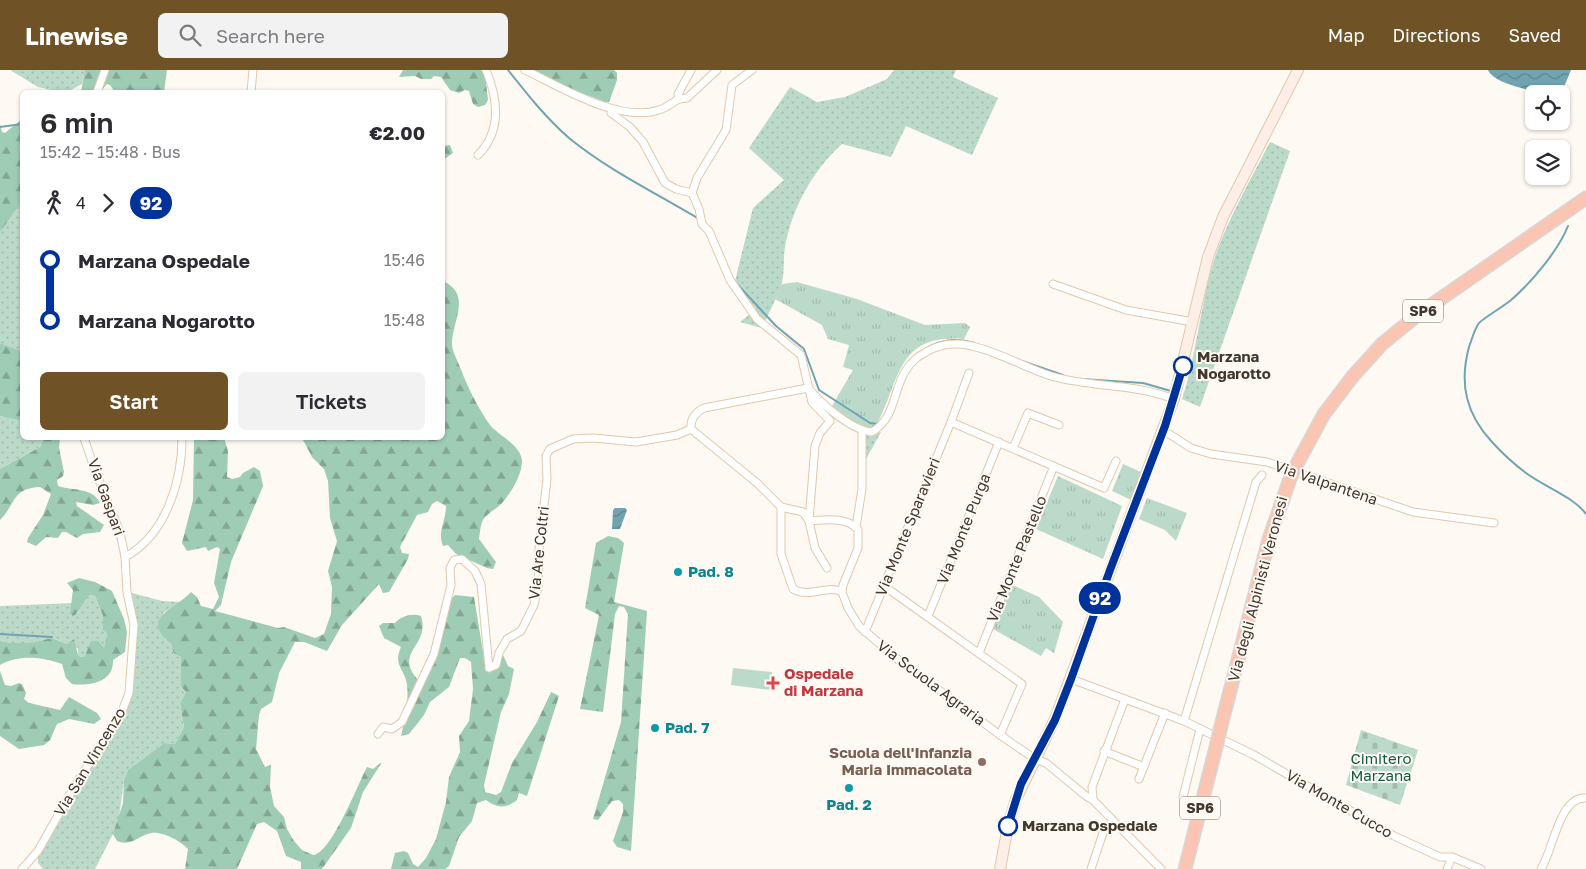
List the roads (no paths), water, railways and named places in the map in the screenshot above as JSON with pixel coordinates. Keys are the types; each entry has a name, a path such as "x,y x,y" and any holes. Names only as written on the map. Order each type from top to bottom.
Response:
{"highway":[{"name":"Via degli Alpinisti Veronesi","path":"1186,869 1269,538 1291,476 1324,414 1382,344 1420,313 1586,198"}],"street":[{"path":"98,90 105,70"},
{"path":"251,90 253,70"},
{"path":"478,154 487,146 496,127 495,103 486,70"},
{"path":"525,70 614,110 640,113 660,110 679,99 687,98 717,70"},
{"path":"679,99 678,94 691,70"},
{"path":"752,70 732,85 726,130 697,178 692,193 699,209 702,224 709,231 730,280 757,319 801,356 812,402 830,421 820,433 815,446 810,521 815,548 827,568"},
{"path":"1000,869 1008,826 1016,799 1055,720 1174,399 1208,257 1223,217 1298,70"},
{"path":"614,110 611,113 630,127 643,142 665,183 676,189 692,193"},
{"path":"1053,284 1126,310 1193,322"},
{"path":"808,388 817,398 862,432 872,432 882,426 891,411 899,380 908,366 934,348 954,344 986,351 1050,376 1076,382 1138,388 1174,399"},
{"name":"Via Monte Sparavieri","path":"865,632 969,373"},
{"path":"808,388 704,408 697,412 691,421 691,428 757,483 781,507 803,512 810,521"},
{"path":"1013,448 1028,413 1060,425"},
{"path":"950,422 1104,488 1116,461"},
{"name":"Via Are Coltri","path":"378,734 383,727 392,729 402,722 420,689 434,654 451,585 450,568 454,560 462,560 475,570 481,584 489,668 496,665 499,653 507,639 521,631 534,605 538,587 539,549 547,479 546,456 550,450 573,440 592,438 636,442 677,435 691,428"},
{"name":"Via Valpantena","path":"1163,430 1191,448 1211,454 1267,462 1413,512 1494,523"},
{"path":"781,507 781,554 791,584 796,591 815,592 832,589 842,592 858,548 860,534 856,527 862,489 862,432"},
{"name":"Via Gaspari","path":"85,440 120,532 125,557"},
{"path":"125,557 140,549 160,525 173,493 182,456 182,440"},
{"name":"Via Monte Purga","path":"928,616 999,442"},
{"name":"Via Monte Pastello","path":"980,653 1054,466"},
{"path":"1184,721 1256,482 1262,475"},
{"path":"810,521 835,520 856,527"},
{"name":"Via San Vincenzo","path":"22,869 38,851 74,787 121,714 129,693 134,625 127,592 125,557"},
{"path":"884,586 1022,684 1014,707 1000,735"},
{"name":"Via Scuola Agraria","path":"842,592 848,608 865,632 901,662 1035,759"},
{"name":"Via Monte Cucco","path":"1071,679 1184,721 1254,755 1394,836 1440,857 1452,857 1481,869"},
{"path":"1093,800 1092,787 1125,699"},
{"path":"1139,779 1165,713"},
{"path":"1184,796 1200,729"},
{"path":"1104,751 1144,767"},
{"path":"1035,759 1046,763 1093,800 1161,869"},
{"path":"1541,869 1566,809 1579,798 1586,798"},
{"path":"1091,869 1104,830 1113,821"},
{"path":"1447,869 1452,857"}],"water":[{"path":"1488,70 1571,70 1565,85 1525,85 1525,89 1510,85 1492,76"},
{"path":"615,508 625,508 627,510 620,529 612,529 613,510"}],"waterway":[{"path":"508,70 545,114 584,150 616,171 699,219"},
{"path":"0,127 20,124"},
{"path":"1568,226 1558,246 1527,285 1510,301 1479,323 1469,347 1466,361 1465,386 1467,398 1476,421 1496,446 1526,473 1574,502 1586,514"},
{"path":"737,284 776,326 804,349 819,390 870,423 879,424"},
{"path":"922,351 940,342 960,340 974,343"},
{"path":"1022,361 1063,375"},
{"path":"1082,379 1143,383 1171,391"},
{"path":"0,634 52,637"}],"place":[{"name":"Marzana Nogarotto","path":"1183,366"},
{"name":"Pad. 8","path":"678,572"},
{"name":"Ospedale di Marzana","path":"773,683"},
{"name":"Pad. 7","path":"655,728"},
{"name":"Scuola dell'Infanzia Maria Immacolata","path":"982,762"},
{"name":"Pad. 2","path":"849,788"},
{"name":"Marzana Ospedale","path":"1008,826"}],"park label":[{"name":"Cimitero Marzana","path":"1381,768"}]}
